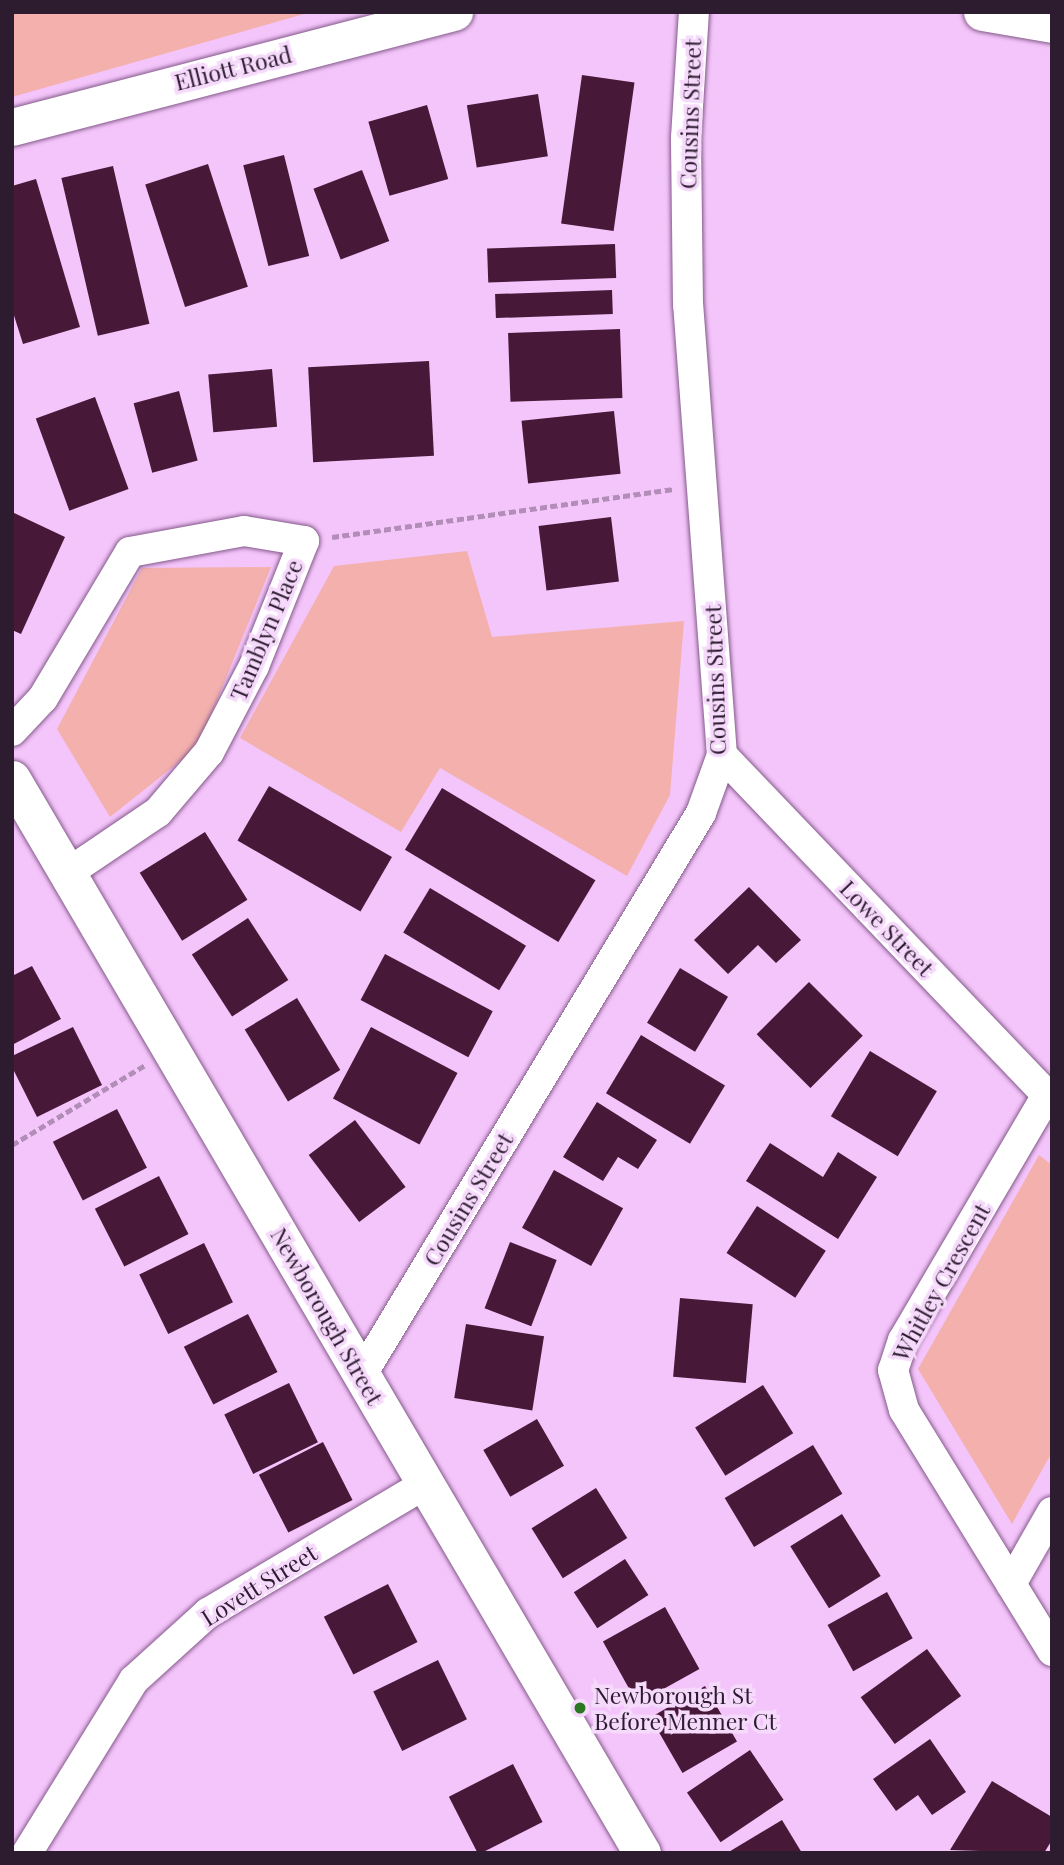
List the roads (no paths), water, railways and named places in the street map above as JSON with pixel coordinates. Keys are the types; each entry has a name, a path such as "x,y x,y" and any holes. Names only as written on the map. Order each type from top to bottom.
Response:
{"street":[{"name":"Elliott Road","path":"12,127 454,12"},
{"name":"Cousins Street","path":"361,1376 701,813 722,755 688,304 686,138 694,12"},
{"path":"982,12 1052,24"},
{"name":"Tamblyn Place","path":"12,731 43,698 130,552 244,531 304,541 254,666 209,752 158,812 69,872"},
{"name":"Lowe Street","path":"722,755 1049,1098"},
{"name":"Newborough Street","path":"12,779 173,1049 424,1485 642,1853"},
{"name":"Whitley Crescent","path":"1049,1098 903,1340 892,1370 904,1410 1052,1651"},
{"name":"Lovett Street","path":"27,1853 134,1680 208,1613 424,1485"},
{"path":"1011,1584 1052,1512"}],"place":[{"name":"Newborough St Before Menner Ct","path":"580,1708"}]}
